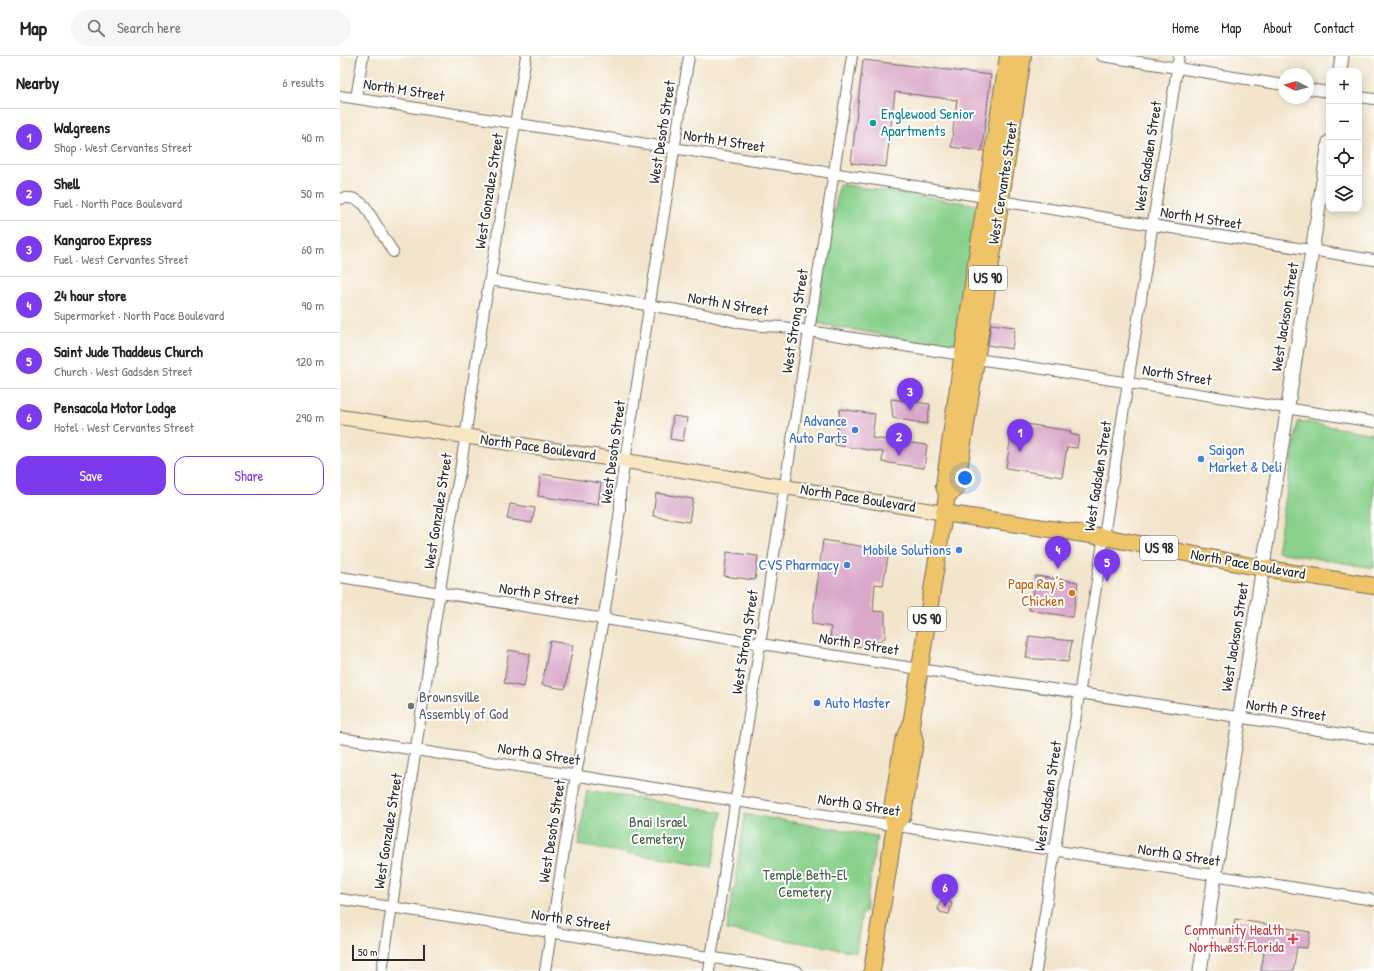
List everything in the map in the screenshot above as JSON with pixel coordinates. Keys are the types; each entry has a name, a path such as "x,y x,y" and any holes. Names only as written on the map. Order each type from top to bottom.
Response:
{"main road":[{"name":"West Cervantes Street","path":"969,357 985,197 1008,56"},
{"name":"West Cervantes Street","path":"872,971 894,825 891,814 903,742 911,725 947,495 944,486 1000,202 1023,56"},
{"name":"North Pace Boulevard","path":"340,417 626,460 944,513 1104,537 1262,568 1374,586"}],"street":[{"path":"356,98 363,56"},
{"name":"West Gonzalez Street","path":"382,971 465,437 480,330 490,280 526,56"},
{"name":"West Desoto Street","path":"545,971 620,510 620,492 689,56"},
{"name":"West Strong Street","path":"709,971 852,56"},
{"path":"1102,56 1278,84"},
{"name":"West Gadsden Street","path":"1036,971 1179,56"},
{"path":"1340,68 1342,56"},
{"path":"1314,90 1326,92"},
{"name":"North M Street","path":"340,96 985,197"},
{"path":"1362,97 1374,99"},
{"name":"West Jackson Street","path":"1200,971 1326,161"},
{"path":"340,199 345,197 352,198 365,206 393,252"},
{"name":"North M Street","path":"1000,202 1374,260"},
{"name":"North N Street","path":"490,280 703,314 739,323 783,327 969,357"},
{"name":"North Street","path":"969,357 1374,422"},
{"name":"North P Street","path":"340,577 919,669 1239,717 1374,739"},
{"name":"North Q Street","path":"340,738 1214,876 1374,898"},
{"name":"North R Street","path":"340,899 797,971"}],"green space":[{"path":"839,184 978,205 958,349 816,323"},
{"path":"1298,421 1374,434 1374,568 1277,552"},
{"name":"Bnai Israel Cemetery","path":"587,790 722,812 712,867 578,845"},
{"name":"Temple Beth-El Cemetery","path":"745,814 877,836 865,913 862,913 856,952 727,930 733,889 735,888"}],"building":[{"name":"Englewood Senior Apartments","path":"863,60 991,75 982,151 951,147 957,100 895,92 886,167 851,163"},
{"path":"991,324 1015,327 1012,349 988,345"},
{"path":"891,399 930,404 927,424 893,418"},
{"path":"840,409 875,414 872,438 927,445 924,468 882,462 883,452 835,445"},
{"path":"673,416 687,418 683,441 670,439"},
{"path":"1013,422 1071,431 1070,434 1079,436 1077,448 1067,447 1062,477 1006,468"},
{"path":"541,474 601,483 598,505 538,496"},
{"path":"656,493 693,499 689,522 653,516"},
{"path":"510,504 535,508 532,523 507,519"},
{"path":"823,540 889,551 883,585 875,584 873,611 885,612 885,638 867,647 830,644 831,627 812,624"},
{"path":"727,552 758,556 755,580 724,576"},
{"path":"1036,576 1078,582 1073,617 1029,610"},
{"path":"1029,636 1072,641 1068,662 1026,658"},
{"path":"550,641 573,645 565,689 542,685"},
{"path":"509,650 530,654 524,687 504,683"},
{"path":"942,899 950,900 950,903 952,903 949,914 938,910"},
{"name":"Community Health Northwest Florida","path":"1235,919 1310,932 1307,948 1297,947 1293,971 1261,971 1264,952 1230,947"}],"place":[{"name":"Englewood Senior Apartments","path":"873,123"},
{"name":"Kangaroo Express","path":"910,411"},
{"name":"Advance Auto Parts","path":"855,430"},
{"name":"Walgreens","path":"1020,452"},
{"name":"Shell","path":"899,456"},
{"name":"Saigon Market & Deli","path":"1201,459"},
{"name":"Mobile Solutions","path":"959,550"},
{"name":"CVS Pharmacy","path":"847,565"},
{"name":"24 hour store","path":"1058,569"},
{"name":"Saint Jude Thaddeus Church","path":"1107,582"},
{"name":"Papa Ray's Chicken","path":"1072,593"},
{"name":"Auto Master","path":"817,703"},
{"name":"Brownsville Assembly of God","path":"411,706"},
{"name":"Pensacola Motor Lodge","path":"945,907"},
{"name":"Community Health Northwest Florida","path":"1293,939"}]}
